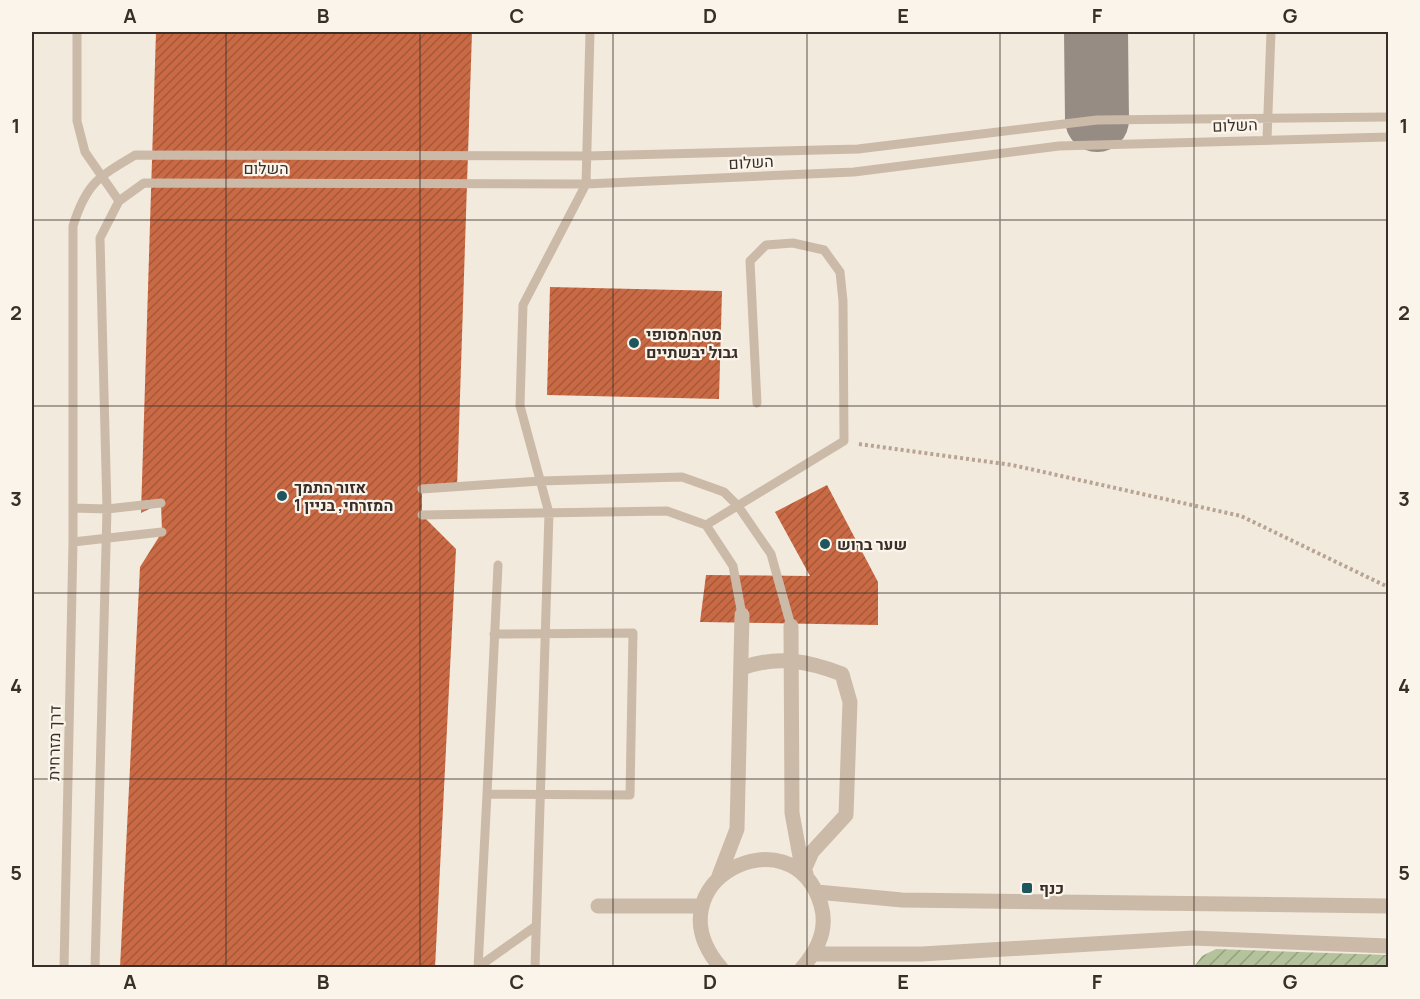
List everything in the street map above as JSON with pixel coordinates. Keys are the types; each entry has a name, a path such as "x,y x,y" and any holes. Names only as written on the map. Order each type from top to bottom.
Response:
{"street":[{"path":"719,877 737,829 742,615"},
{"path":"791,626 792,813 806,874 818,892 824,913 822,934 814,954 802,968"},
{"path":"742,668 764,660 792,661 816,664 842,674 850,702 846,815 812,852 806,874"},
{"path":"721,968 710,954 703,939 700,923 702,906 708,890 719,877 732,867 748,861 764,859 780,862 806,874"},
{"path":"818,892 902,900 1388,906"},
{"path":"598,906 702,906"},
{"path":"814,954 922,954 1193,938 1389,946"}],"lane":[{"path":"77,32 77,121 85,152 119,201"},
{"path":"535,968 549,513 520,406 523,305 586,184 590,32"},
{"path":"1268,139 1271,32"},
{"path":"161,503 107,509 73,508 73,226 81,199 101,175 135,155 587,156 858,149 1097,120 1389,117"},
{"name":"השלום","path":"95,968 107,509 100,238 119,201 144,183 586,184 854,172 1059,146 1389,136"},
{"path":"706,525 844,441 843,301 840,272 824,250 793,243 766,245 750,261 757,404"},
{"path":"422,489 540,481 682,477 724,492 738,506 771,554 791,626"},
{"name":"דרך מזרחית","path":"64,968 73,508"},
{"path":"422,515 667,511 706,525 733,567 742,615"},
{"path":"73,542 162,532"},
{"path":"478,967 498,565"},
{"path":"487,794 630,795 633,633 495,634"},
{"path":"478,967 536,926"}],"path":[{"path":"844,441 1012,465 1241,516 1389,587"}],"green space":[{"path":"1216,949 1388,955 1388,967 1194,967 1202,956"}],"building":[{"name":"אזור התמך המזרחי, בניין 1","path":"156,32 472,32 457,488 422,489 422,515 456,549 435,968 120,968 140,567 162,532 161,503 141,513"},
{"name":"מטה מסופי גבול יבשתיים","path":"550,287 722,291 719,399 547,395"},
{"name":"שער ברוש","path":"827,485 878,582 878,625 700,622 706,575 810,576 775,512"}],"taxiway":[{"path":"1096,32 1097,120"}],"place":[{"name":"מטה מסופי גבול יבשתיים","path":"634,343"},
{"name":"אזור התמך המזרחי, בניין 1","path":"282,496"},
{"name":"שער ברוש","path":"825,544"},
{"name":"כנף","path":"1027,888"}]}
